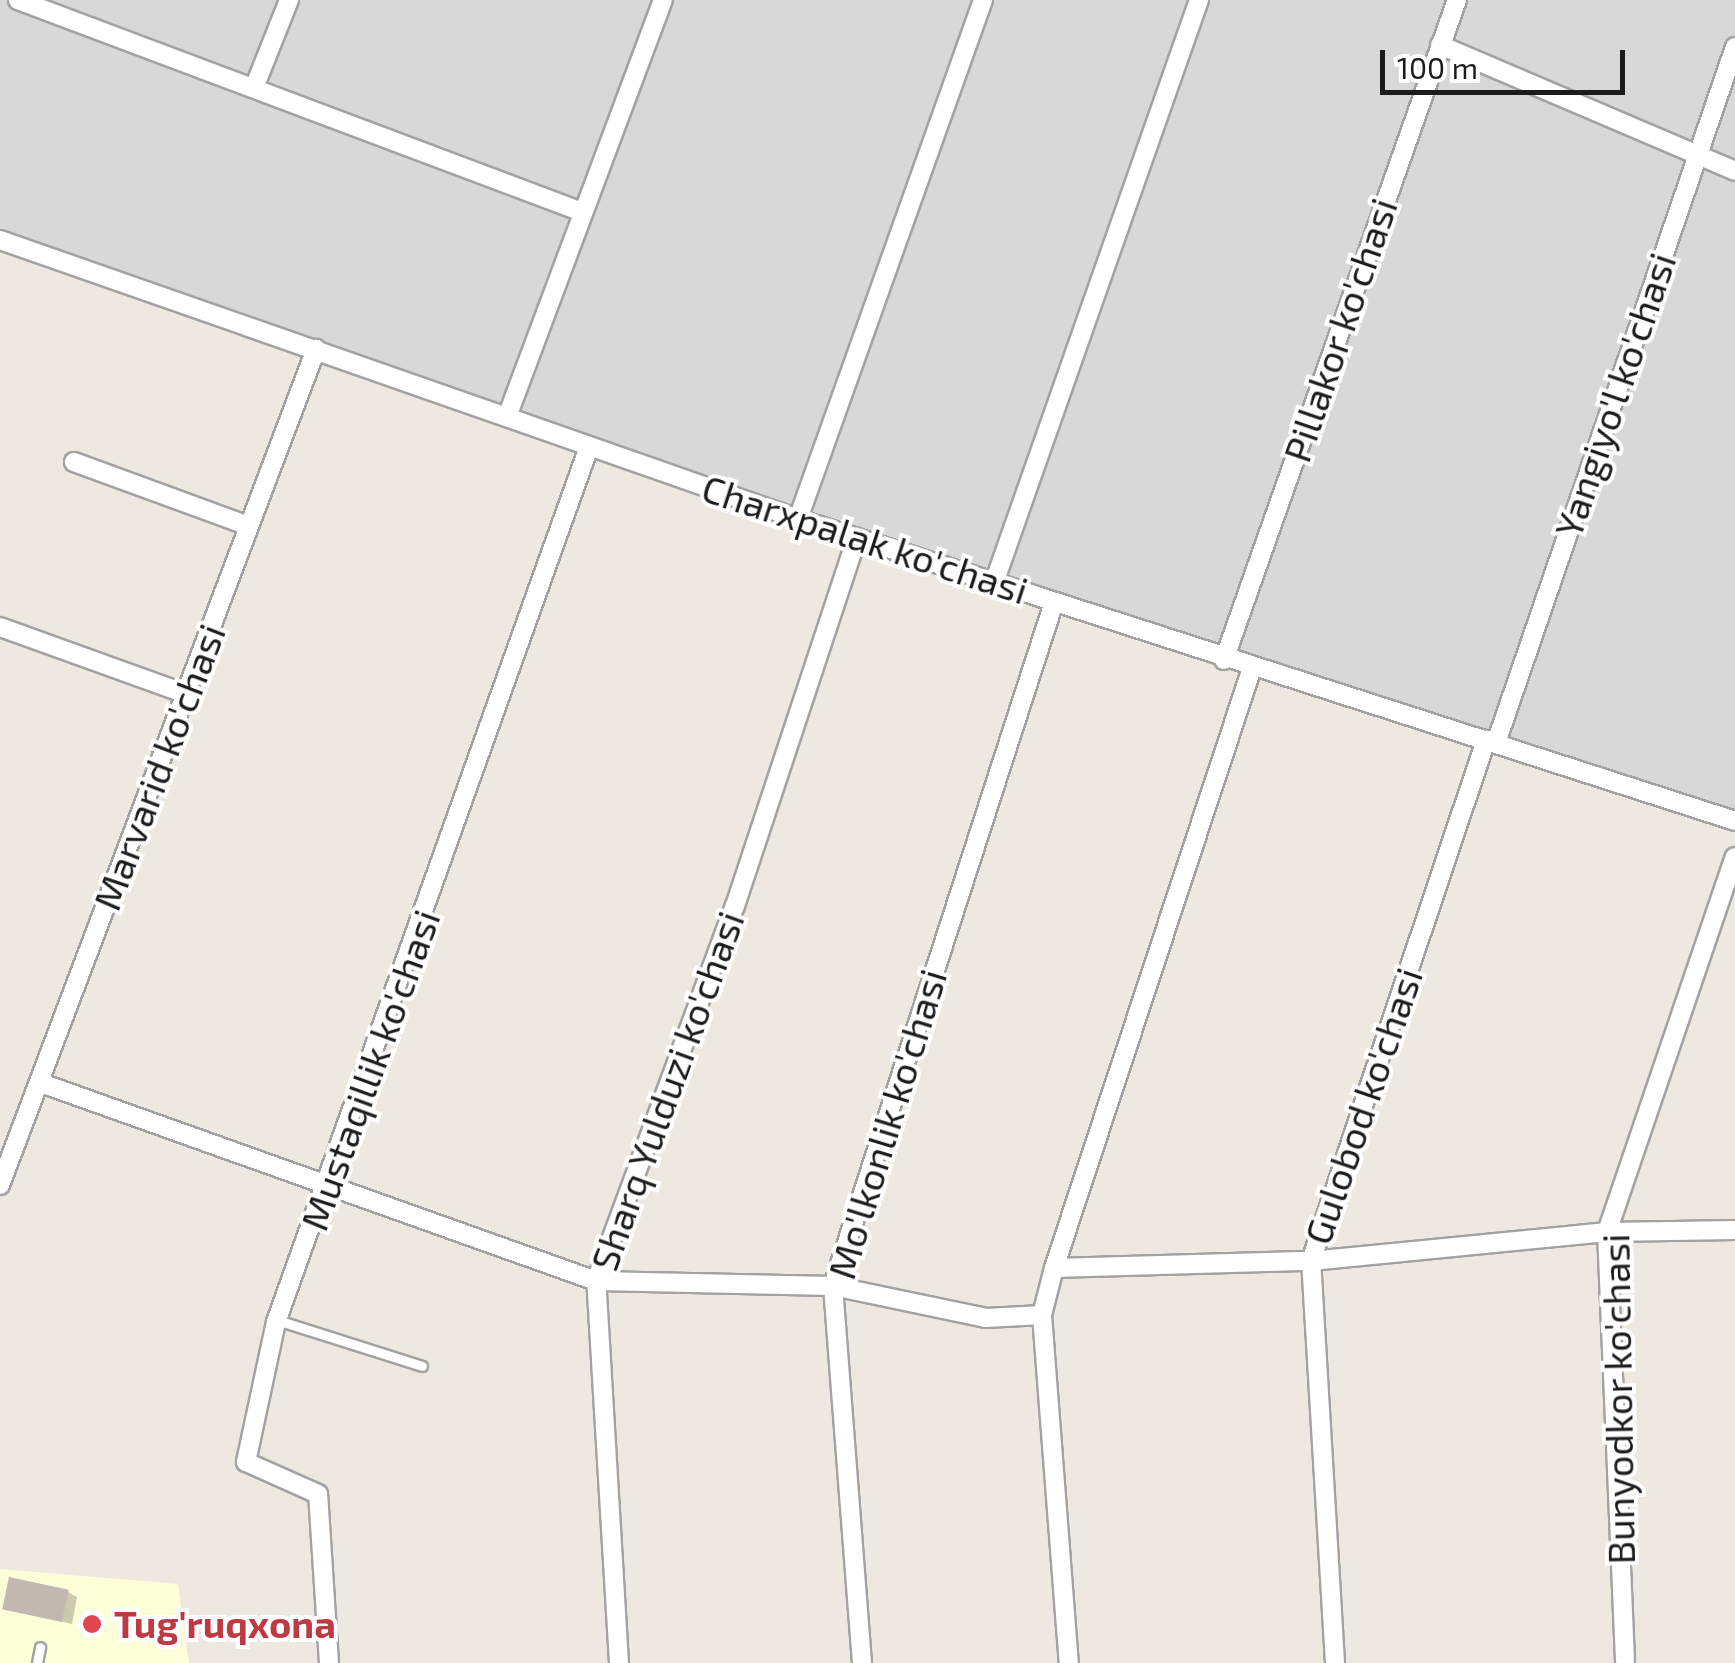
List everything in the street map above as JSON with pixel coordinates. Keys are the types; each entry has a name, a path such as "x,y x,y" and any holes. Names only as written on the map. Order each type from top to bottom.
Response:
{"street":[{"path":"18,0 582,212"},
{"path":"254,88 289,0"},
{"path":"507,417 662,0"},
{"path":"798,518 983,0"},
{"path":"994,582 1198,0"},
{"name":"Pillakor ko'chasi","path":"1224,660 1457,0"},
{"path":"1440,45 1735,171"},
{"name":"Yangiyo'l ko'chasi","path":"1491,742 1735,48"},
{"name":"Charxpalak ko'chasi","path":"0,240 798,518 1224,660 1735,822"},
{"name":"Marvarid ko'chasi","path":"0,1184 316,350"},
{"name":"Mustaqillik ko'chasi","path":"330,1663 318,1494 246,1462 277,1320 331,1184 589,447"},
{"path":"74,462 250,526"},
{"name":"Sharq Yulduzi ko'chasi","path":"619,1663 596,1282 735,906 858,538"},
{"name":"Mo'lkonlik ko'chasi","path":"862,1663 833,1286 1054,602"},
{"path":"0,627 186,694"},
{"path":"1069,1663 1042,1315 1054,1268 1252,668"},
{"name":"Gulobod ko'chasi","path":"1335,1663 1311,1261 1491,742"},
{"name":"Bunyodkor ko'chasi","path":"1624,1662 1608,1232 1735,857"},
{"path":"41,1083 596,1282 833,1286 986,1318 1042,1315"},
{"path":"1054,1268 1311,1261 1608,1232 1735,1230"}],"lane":[{"path":"277,1320 422,1366"},
{"path":"37,1663 40,1647"}],"shaded area":[{"path":"0,0 1735,0 1735,821 1224,660 0,241"},
{"name":"Tug'ruqxona","path":"0,1569 178,1584 189,1663 0,1663"}],"building":[{"path":"9,1577 69,1590 62,1622 2,1609"}],"place":[{"name":"Tug'ruqxona","path":"92,1624"}]}
